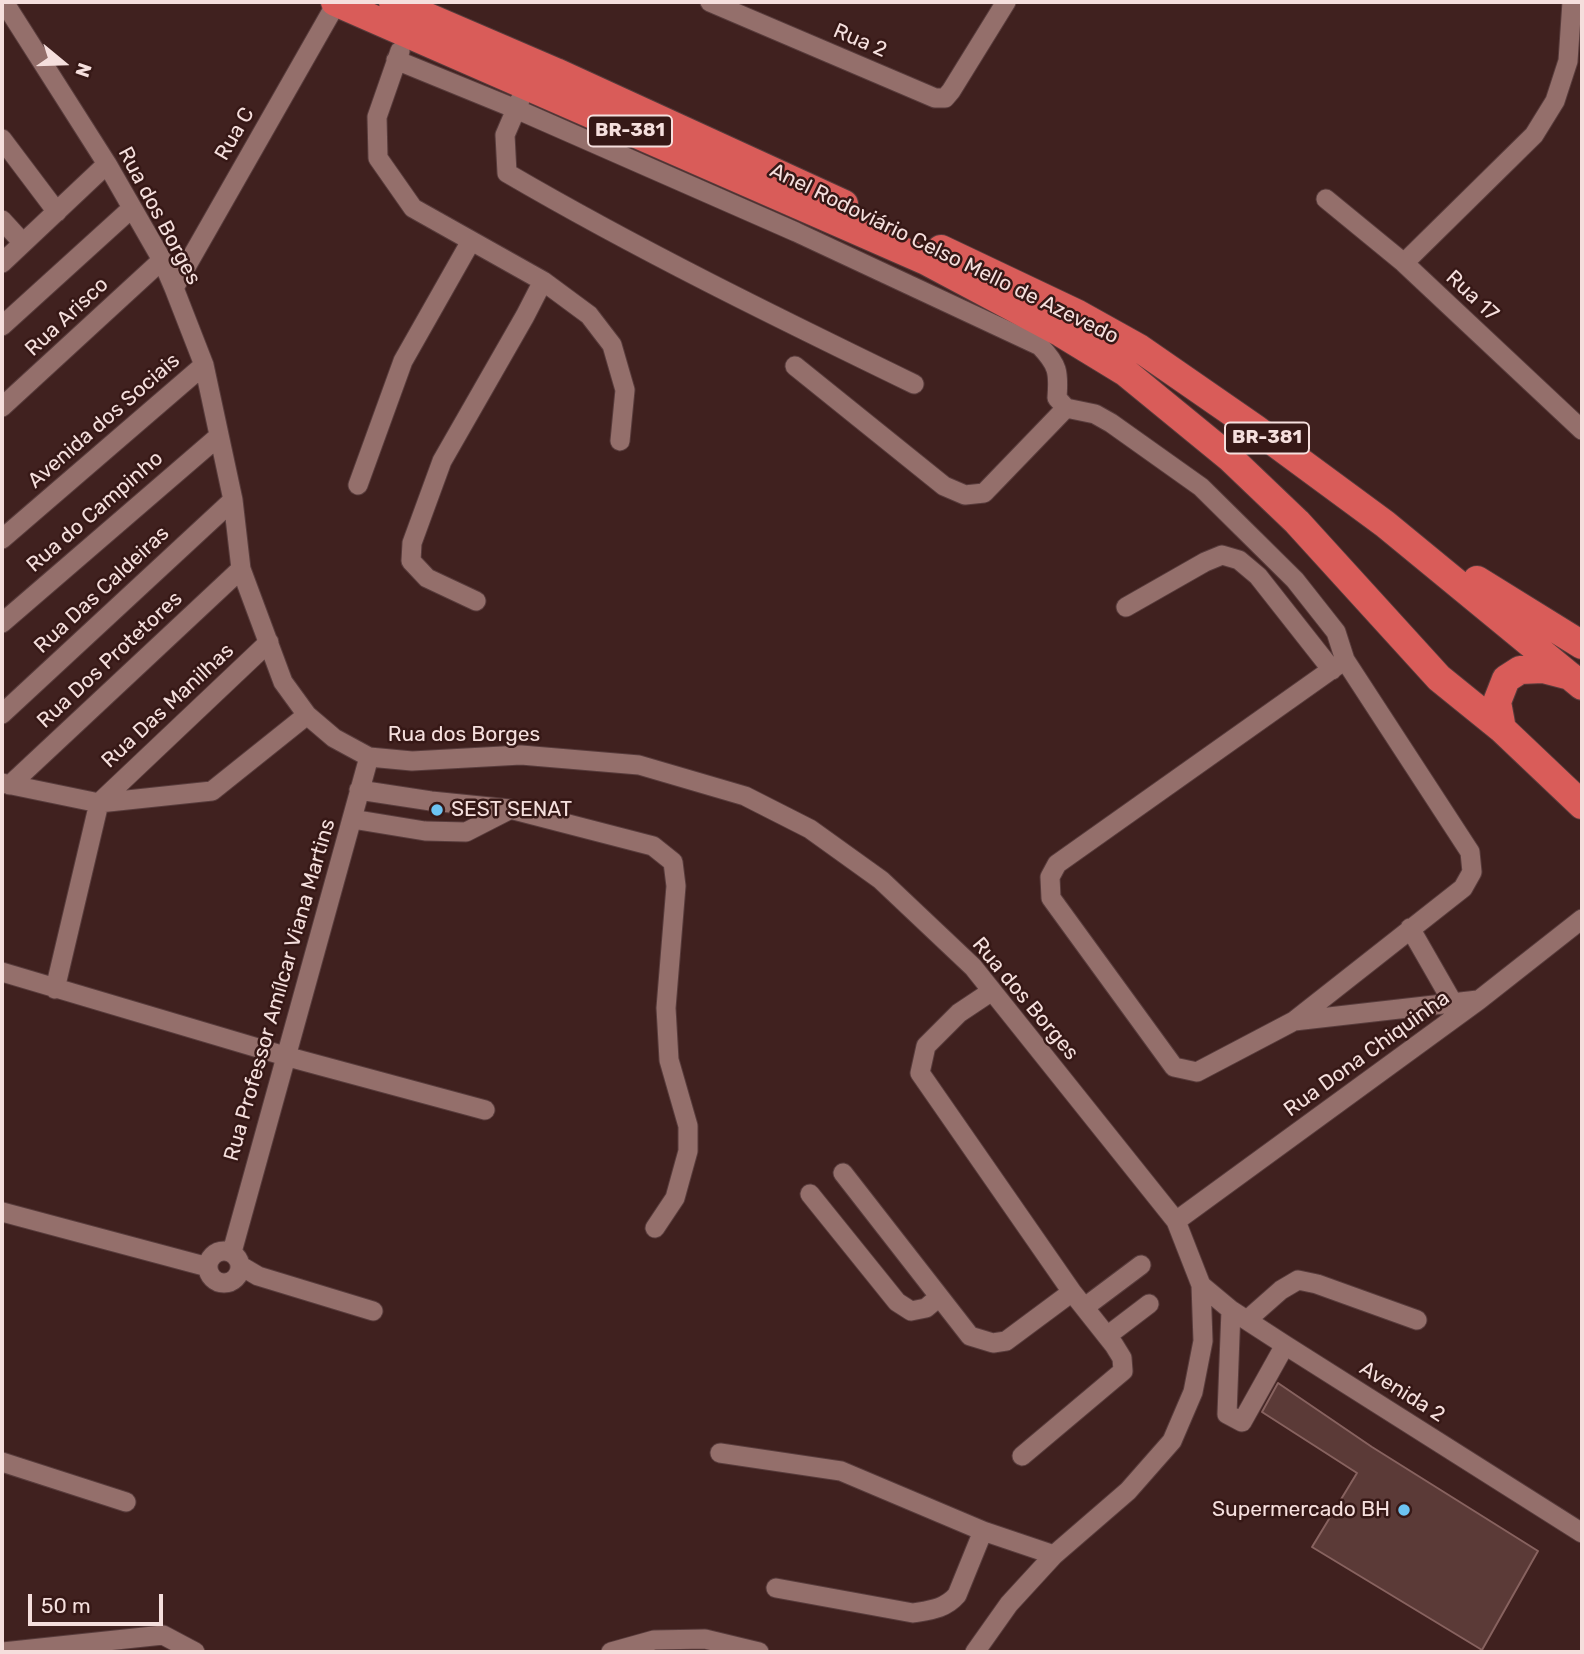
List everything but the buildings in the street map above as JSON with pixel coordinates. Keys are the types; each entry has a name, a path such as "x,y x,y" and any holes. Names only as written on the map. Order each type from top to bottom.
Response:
{"highway":[{"name":"Anel Rodoviário Celso Mello de Azevedo","path":"336,2 407,33 521,97 926,261 1061,333 1125,372 1230,458 1297,522 1439,678 1502,729 1582,805"},
{"name":"Anel Rodoviário Celso Mello de Azevedo","path":"393,2 556,72 933,245 1079,314 1139,348 1256,429 1385,524 1577,681"},
{"path":"1385,524 1582,645"},
{"path":"1502,729 1497,702 1506,680 1521,670 1543,669 1577,681"}],"street":[{"name":"Rua dos Borges","path":"4,2 107,164 162,260 174,288 204,365 233,500 242,569 283,682 307,715 334,738 369,757 412,761 521,755 639,765 745,796 810,829 881,880 973,967 1176,1222 1201,1286 1203,1341 1194,1392 1172,1441 1128,1491 1054,1555 1009,1604 975,1652"},
{"name":"Rua C","path":"174,288 336,2"},
{"name":"Rua 2","path":"709,2 936,98 944,99 1006,2"},
{"path":"1404,263 1534,135 1555,101 1568,61 1573,2"},
{"path":"407,33 377,117 378,158 413,208 543,281 589,315 612,345 625,390 620,441"},
{"path":"397,60 521,97 783,227 1040,346 1054,361 1058,382 1057,398 1066,408 1095,414 1111,423 1201,487 1295,580 1336,632 1339,665"},
{"path":"521,97 505,135 506,173 673,264 914,384"},
{"path":"2,139 57,212"},
{"path":"2,262 107,164"},
{"name":"Rua 17","path":"1326,199 1404,263 1582,430"},
{"path":"2,326 132,208"},
{"path":"2,220 23,243"},
{"path":"358,485 403,361 471,241"},
{"name":"Rua Arisco","path":"2,407 162,260"},
{"path":"476,601 427,578 411,561 412,543 442,461 543,281"},
{"name":"Avenida dos Sociais","path":"2,539 204,365"},
{"path":"795,366 944,486 965,495 984,493 1066,408"},
{"name":"Rua do Campinho","path":"2,623 219,436"},
{"name":"Rua Das Caldeiras","path":"2,714 233,500"},
{"path":"1126,607 1205,562 1222,555 1239,560 1258,576 1339,665 1470,852 1472,872 1463,888 1294,1021 1197,1072 1174,1067 1051,898 1050,877 1057,864 1339,665"},
{"name":"Rua Dos Protetores","path":"6,784 242,569"},
{"name":"Rua Das Manilhas","path":"99,803 269,642"},
{"path":"6,784 99,803 212,791 307,715"},
{"name":"Rua Professor Amílcar Viana Martins","path":"226,1261 369,757"},
{"path":"359,790 510,809 653,846 673,862 676,886 666,1008 669,1060 688,1126 688,1151 675,1198 655,1228"},
{"path":"55,989 99,803"},
{"path":"352,819 425,831 466,832 510,809"},
{"name":"Rua Dona Chiquinha","path":"1176,1222 1479,1000 1582,919"},
{"path":"1410,928 1453,1003"},
{"path":"2,972 285,1056 485,1110"},
{"path":"992,991 959,1013 926,1046 920,1073 1078,1300 1122,1358 1123,1371 1022,1456"},
{"path":"1294,1021 1479,1000"},
{"path":"843,1173 970,1336 993,1343 1006,1342 1141,1265"},
{"path":"810,1194 897,1302 911,1311 926,1308 939,1297"},
{"path":"2,1212 226,1261 373,1311"},
{"path":"1285,1345 1234,1418 1239,1315 1298,1280 1317,1284 1417,1320"},
{"name":"Avenida 2","path":"1201,1286 1285,1345 1582,1533"},
{"path":"1107,1336 1149,1304"},
{"path":"720,1453 841,1471 983,1531 1054,1555"},
{"path":"2,1462 126,1502"},
{"path":"776,1588 913,1613 933,1610 950,1603 957,1595 983,1531"},
{"path":"3,1652 163,1635 195,1652"},
{"path":"611,1652 654,1640 705,1639 759,1652"}],"place":[{"name":"SEST SENAT","path":"437,810"},
{"name":"Supermercado BH","path":"1404,1510"}]}
